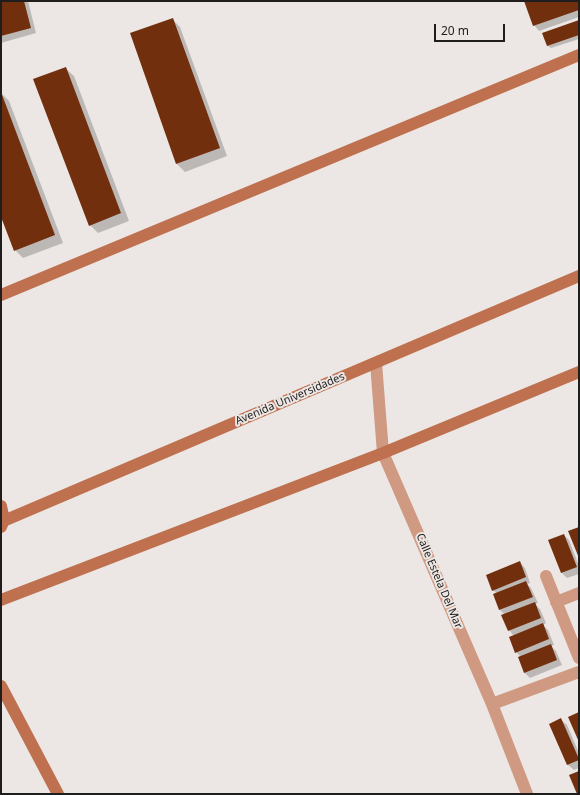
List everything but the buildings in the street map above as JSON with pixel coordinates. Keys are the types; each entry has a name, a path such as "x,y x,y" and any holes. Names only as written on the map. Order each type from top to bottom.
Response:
{"main road":[{"path":"1,295 579,55"},
{"name":"Avenida Universidades","path":"2,523 579,276"},
{"path":"1,600 383,453 579,372"},
{"path":"1,506 2,523"},
{"path":"1,686 58,794"}],"street":[{"name":"Calle Estela Del Mar","path":"376,363 383,453 492,704 527,794"},
{"path":"546,576 579,658"},
{"path":"556,602 579,593"},
{"path":"492,704 579,672"}]}
